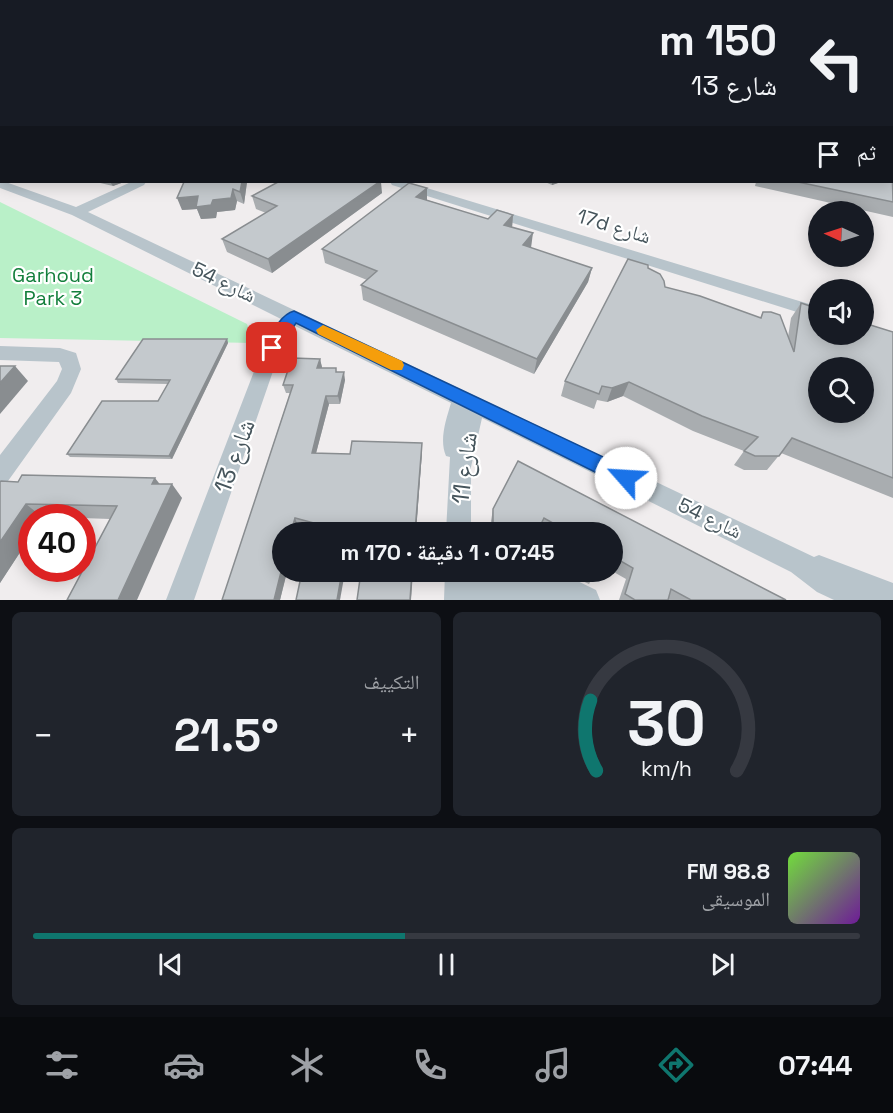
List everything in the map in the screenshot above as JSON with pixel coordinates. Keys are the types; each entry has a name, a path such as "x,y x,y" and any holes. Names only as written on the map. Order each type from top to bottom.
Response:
{"street":[{"path":"77,212 138,183"},
{"name":"17d شارع","path":"399,183 808,310"},
{"name":"شارع 54","path":"0,184 77,212 300,319 800,563 827,582 863,600"},
{"name":"شارع 13","path":"180,600 269,359 300,319"},
{"path":"0,353 48,354 69,358 73,365 71,375 0,473"},
{"name":"شارع 11","path":"458,522 458,473 470,401"},
{"name":"شارع 54","path":"800,563 830,571 893,597"},
{"path":"551,582 586,600"},
{"path":"458,588 522,594 549,600"}],"green space":[{"name":"Garhoud Park 3","path":"0,202 247,324 253,343 0,338"}],"building":[{"path":"184,183 242,183 240,192 233,189 231,198 213,200 211,205 196,207 198,196 177,198"},
{"path":"276,183 378,183 268,259 222,239 277,206 252,196"},
{"path":"409,183 427,188 416,197 488,219 497,210 513,215 504,225 533,233 523,245 592,268 537,359 361,285 377,271 322,249"},
{"path":"803,183 892,183 893,202"},
{"path":"628,259 648,265 648,268 660,274 665,287 700,296 761,318 763,312 780,315 794,352 801,303 808,305 808,345 874,345 874,326 893,332 893,478 792,438 779,456 755,456 744,451 758,437 702,416 629,382 612,388 602,386 599,394 565,381"},
{"path":"143,339 227,339 169,456 67,454 102,401 158,401 170,380 116,379"},
{"path":"292,358 320,359 317,368 336,368 336,372 344,372 338,396 326,396 312,453 350,454 352,441 422,443 416,522 310,522 295,518 294,522 272,522 272,582 278,582 274,600 222,600 293,385 283,385"},
{"path":"0,366 15,366 0,383"},
{"path":"518,461 786,600 691,600 671,589 668,600 635,600 625,594 633,568 623,562 623,522 551,522 544,518 542,522 493,522 493,509"},
{"path":"22,475 155,478 152,484 172,484 118,600 67,600 77,582 96,582 96,545 117,506 18,504 18,516 0,542 0,482 18,482"},
{"path":"300,582 340,582 337,600 296,600"},
{"path":"360,582 411,582 410,600 357,600"}],"slow traffic":[{"path":"323,330 397,365"}],"route":[{"path":"272,348 278,336 294,316 626,478"}]}
